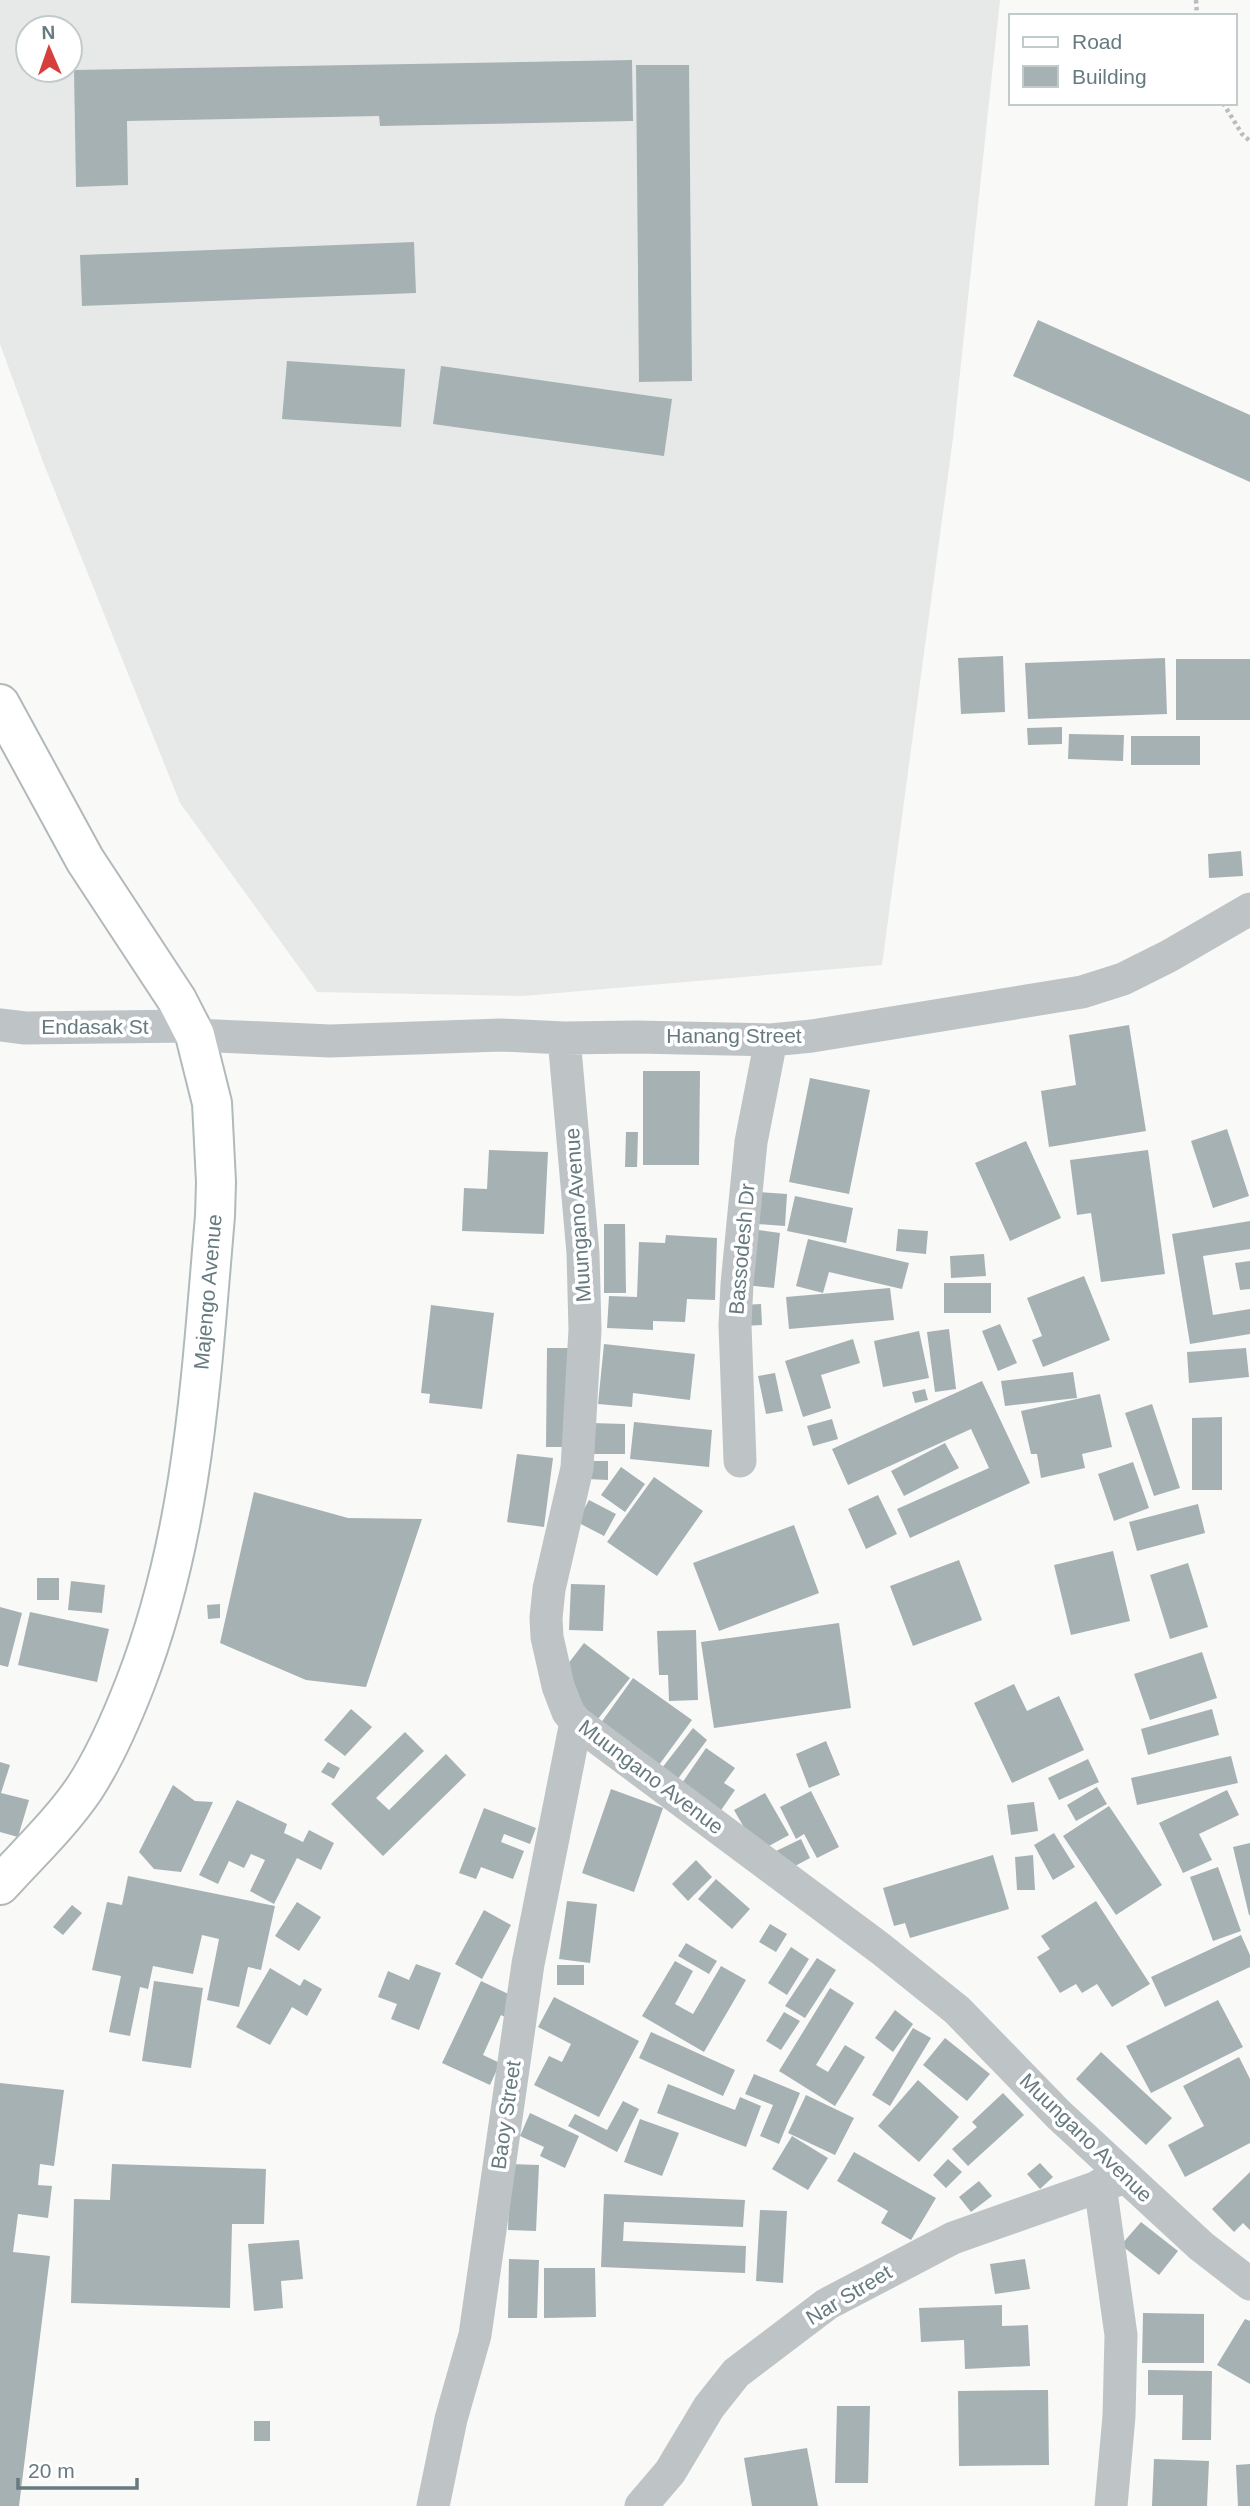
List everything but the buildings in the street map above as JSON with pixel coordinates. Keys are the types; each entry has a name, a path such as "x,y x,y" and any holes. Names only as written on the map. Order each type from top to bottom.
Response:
{"street":[{"name":"Majengo Avenue","path":"0,704 85,860 177,1000 193,1031 206,1070 212,1103 216,1182 193,1457 168,1585 147,1653 120,1724 85,1788 59,1821 0,1885"},
{"name":"Hanang Street","path":"193,1031 330,1041 501,1035 771,1040 813,1036 1082,992 1123,979 1169,957 1250,909"},
{"name":"Endasak St","path":"0,1025 25,1028 193,1031"},
{"name":"Muungano Avenue","path":"564,1038 583,1253 585,1330 577,1468 549,1589 546,1618 547,1637 558,1686 568,1712 576,1722 881,1949 957,2010 1059,2115 1113,2181 1250,2284"},
{"name":"Bassodesh Dr","path":"740,1461 735,1325 737,1284 751,1142 771,1040"},
{"name":"Baoy Street","path":"433,2506 451,2419 475,2335 528,1964 576,1722"},
{"name":"Nar Street","path":"641,2506 670,2472 709,2407 736,2373 827,2304 953,2238 1113,2181"},
{"path":"1111,2506 1119,2416 1121,2335 1113,2181"}],"path":[{"path":"1224,105 1242,134 1250,141"}],"shaded area":[{"path":"0,0 1000,0 953,438 882,965 523,996 317,992 180,803 43,462 0,344"}]}
